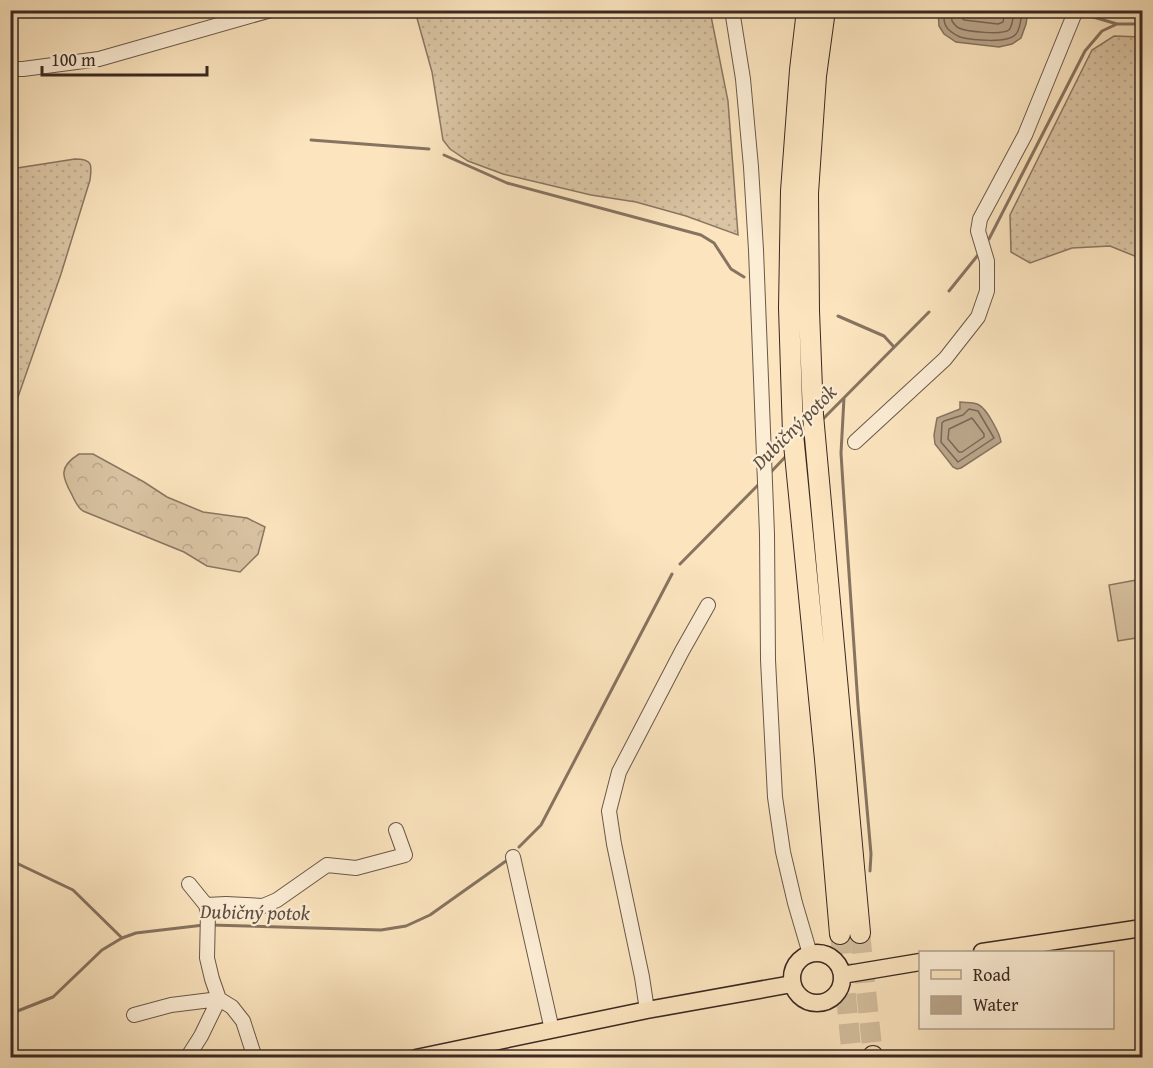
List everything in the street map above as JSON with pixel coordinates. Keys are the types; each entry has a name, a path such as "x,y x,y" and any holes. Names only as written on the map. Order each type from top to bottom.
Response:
{"highway":[{"path":"807,10 790,191 789,308 793,434 840,934"},
{"path":"825,10 816,76 808,193 813,415 861,933"}],"main road":[{"path":"989,951 1143,928"},
{"path":"810,954 827,955 834,960 842,975 842,984 833,998 817,1004 801,998 795,992 792,984 793,969 797,962 810,954"},
{"path":"842,975 919,962"},
{"path":"416,1058 647,1010 792,984"}],"street":[{"path":"10,69 99,59 271,10"},
{"path":"732,10 743,79 751,167 766,495 768,660 775,797 783,852 810,954"},
{"path":"855,442 945,359 978,317 987,291 987,261 978,231 980,219 1025,135 1076,10"},
{"path":"647,1010 609,811 619,771 708,604"},
{"path":"206,904 263,906 277,900 327,865 356,868 405,855 396,830"},
{"path":"513,856 552,1030"},
{"path":"187,1058 201,1036 219,999 207,958 206,904 189,884"},
{"path":"134,1015 171,1005 219,999 232,1006 243,1022 255,1058"}],"green space":[{"path":"415,11 710,11 728,101 738,235 686,216 636,202 591,195 503,174 468,161 450,149 443,140 432,72"},
{"path":"1114,36 1142,37 1142,259 1110,246 1072,248 1030,263 1011,252 1010,215 1092,50"},
{"path":"75,159 85,160 90,164 90,180 61,274 11,417 11,169"},
{"path":"79,454 93,454 167,497 203,512 247,518 265,527 258,554 240,572 207,566 184,552 83,511 76,504 64,478 68,463"},
{"path":"1142,579 1142,637 1118,641 1109,585"}],"water":[{"path":"938,10 1028,11 1021,38 1012,44 999,47 956,42 944,34 939,26"},
{"path":"960,402 975,403 982,407 993,422 1001,442 957,469 935,444 934,435 937,418 960,409"}],"waterway":[{"path":"1090,16 1117,24"},
{"name":"Dubičný potok","path":"989,239 1085,51 1102,31 1117,24 1142,24"},
{"path":"311,140 429,149"},
{"path":"444,155 507,183 701,235 714,243 731,269 744,277"},
{"name":"Dubičný potok","path":"949,291 978,255"},
{"name":"Dubičný potok","path":"820,422 929,312"},
{"path":"838,316 884,336 894,347"},
{"path":"844,398 841,453 858,705 871,854 870,871"},
{"name":"Dubičný potok","path":"770,473 788,454"},
{"name":"Dubičný potok","path":"680,564 761,482"},
{"name":"Dubičný potok","path":"519,847 541,825 672,574"},
{"path":"10,860 73,890 122,938"},
{"name":"Dubičný potok","path":"210,925 381,930 406,926 430,915 506,861"},
{"name":"Dubičný potok","path":"10,1014 53,997 102,950 122,938 136,933 204,925"}],"tunnel":[{"path":"860,933 873,1056"},
{"path":"840,934 852,1058"}]}
